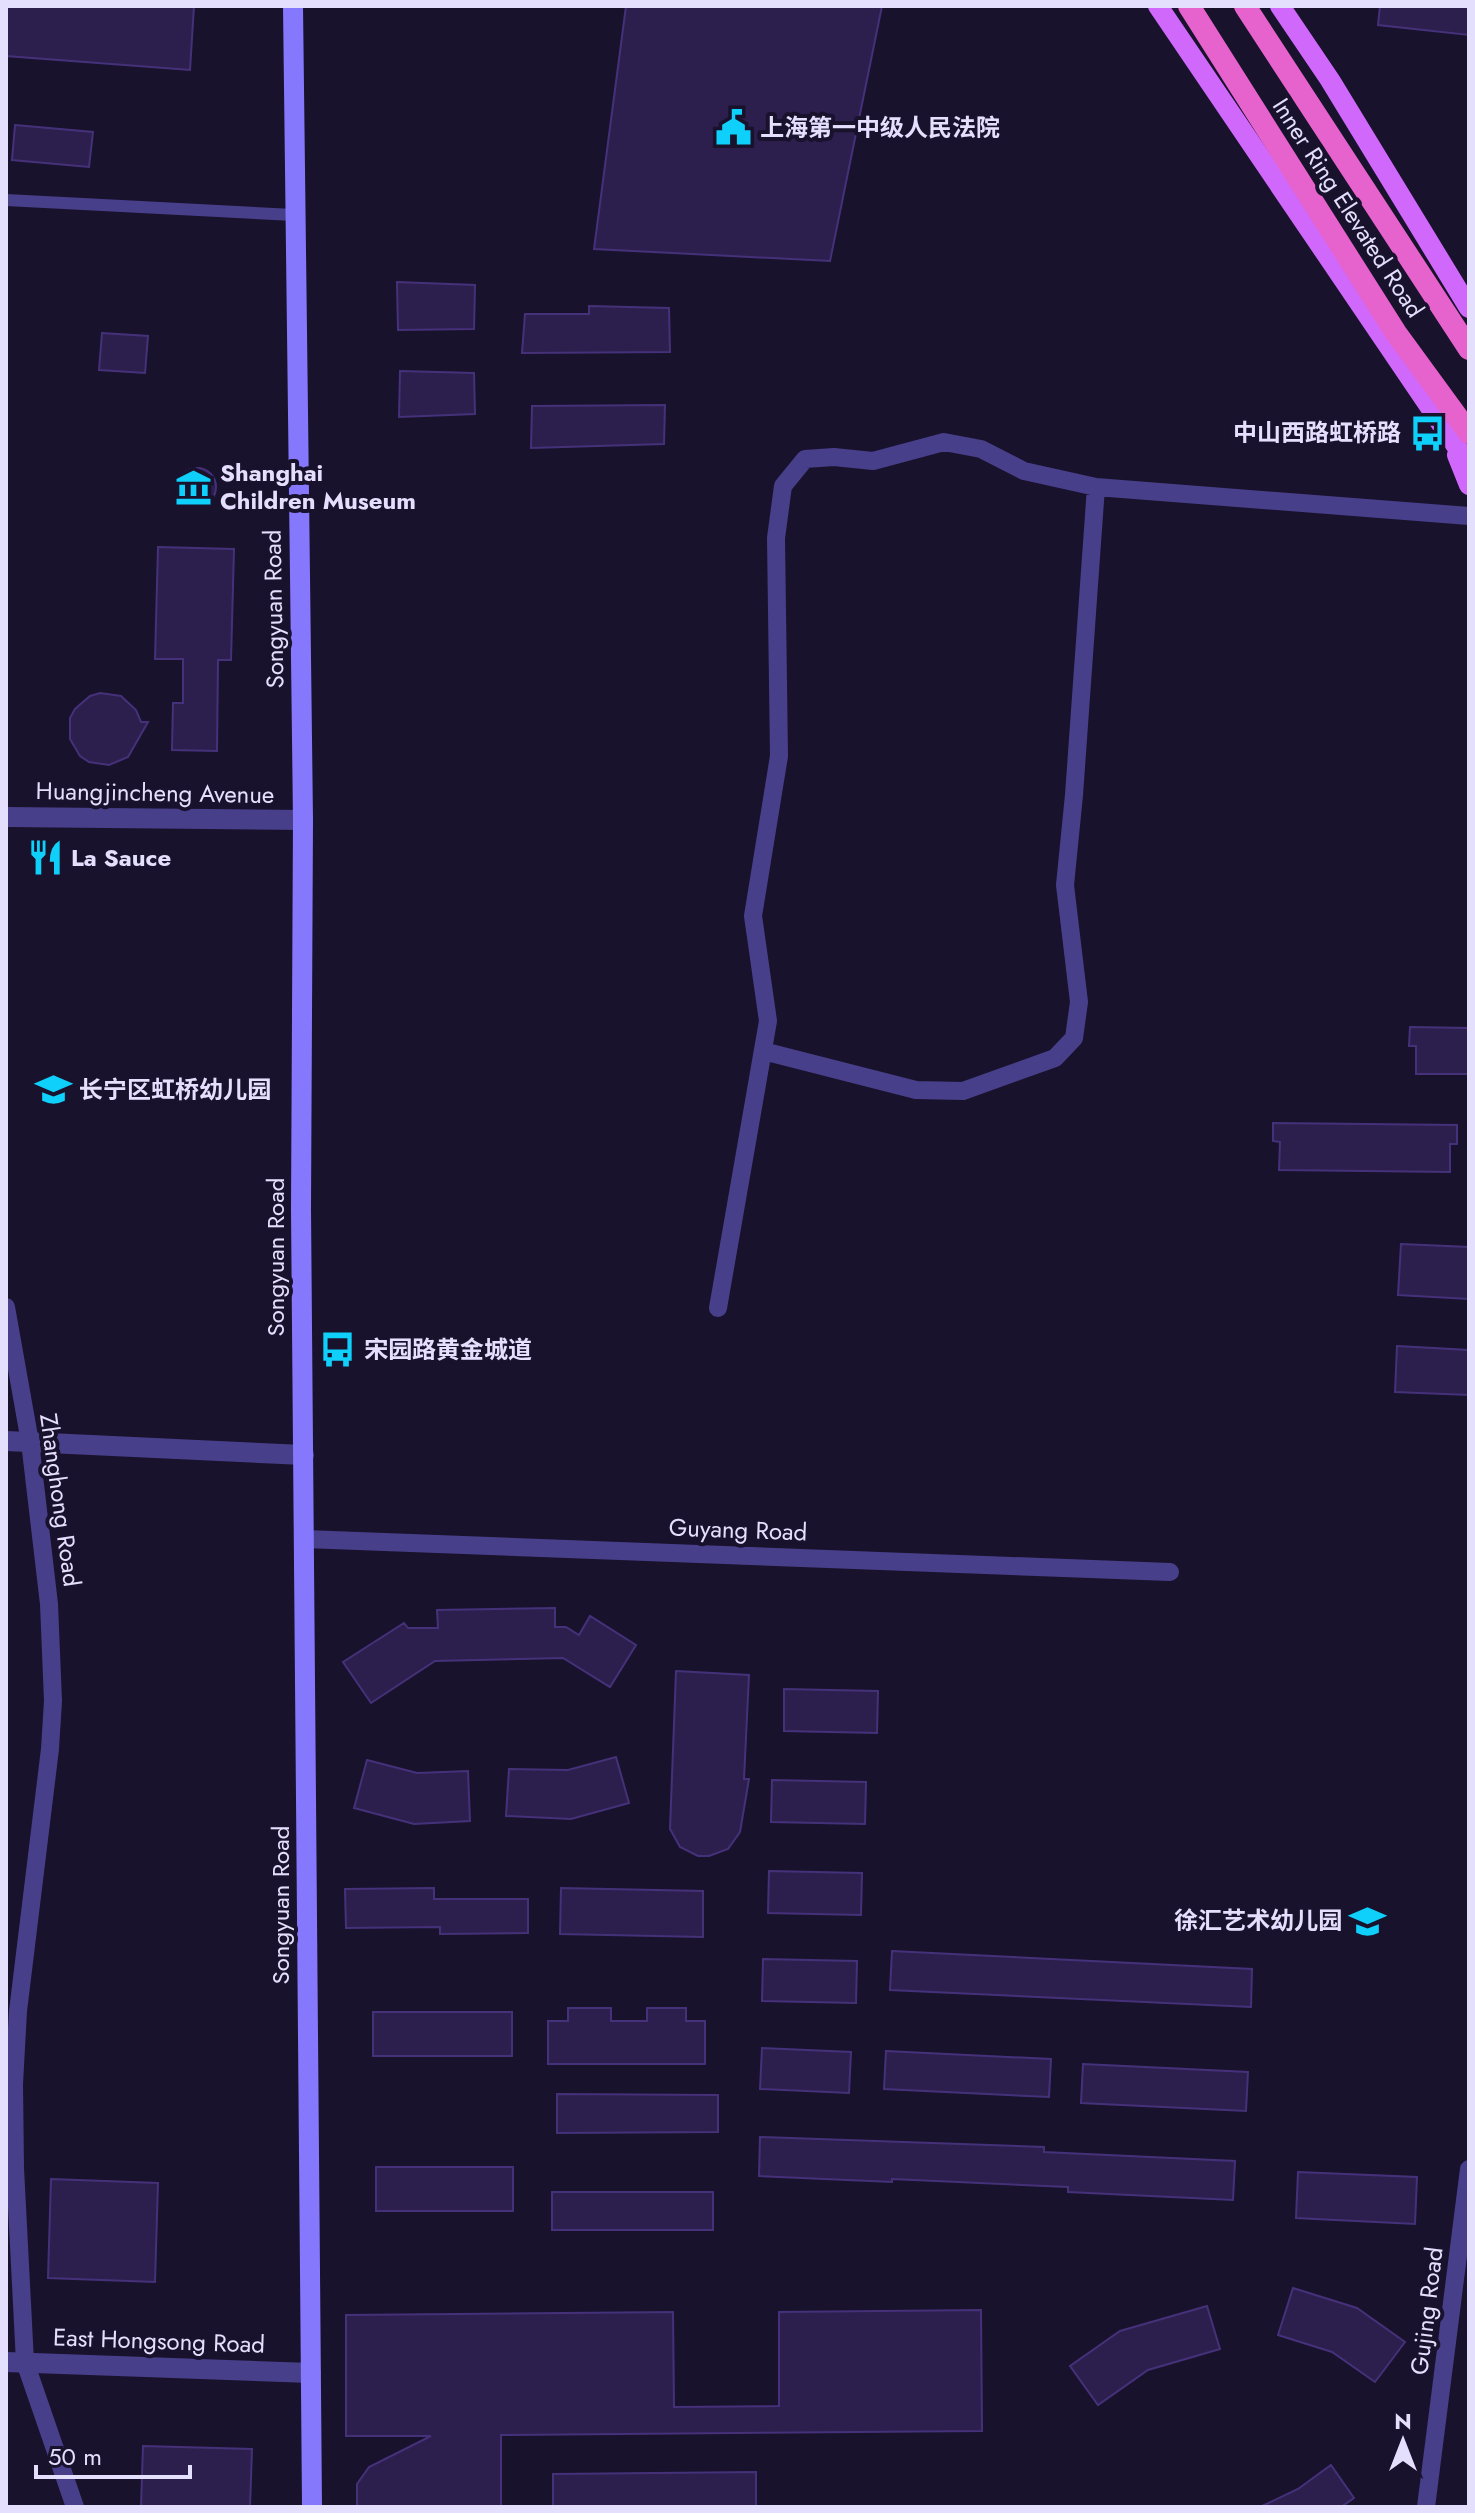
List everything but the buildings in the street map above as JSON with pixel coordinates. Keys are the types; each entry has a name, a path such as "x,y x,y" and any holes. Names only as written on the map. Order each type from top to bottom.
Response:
{"highway":[{"name":"Inner Ring Elevated Road","path":"1189,6 1459,435"},
{"name":"Inner Ring Elevated Road","path":"1245,6 1469,349"},
{"path":"1419,271 1469,328"}],"main road":[{"name":"Songyuan Road","path":"293,6 303,820 301,1209 312,2507"},
{"path":"1158,6 1459,435 1469,465"},
{"path":"1280,6 1330,80 1469,308"},
{"path":"1459,435 1469,485"}],"street":[{"path":"6,200 294,215"},
{"path":"718,1308 768,1021 753,916 779,756 776,538 783,486 805,459 834,457 873,461 944,442 981,449 1024,471 1096,487 1469,516"},
{"path":"763,1051 916,1090 963,1091 1055,1058 1074,1038 1079,1002 1065,885 1096,487"},
{"name":"Huangjincheng Avenue","path":"6,817 303,820"},
{"name":"Zhanghong Road","path":"6,1307 30,1442 49,1604 53,1701 50,1749 18,2011 14,2084 15,2362 75,2507"},
{"path":"6,1441 304,1455"},
{"name":"Guyang Road","path":"305,1539 1170,1572"},
{"name":"Gujing Road","path":"1426,2507 1469,2169"},
{"name":"East Hongsong Road","path":"15,2362 311,2373"}],"place":[{"name":"上海第一中级人民法院","path":"734,128"},
{"name":"中山西路虹桥路","path":"1427,433"},
{"name":"Shanghai Children Museum","path":"194,487"},
{"name":"La Sauce","path":"45,858"},
{"name":"长宁区虹桥幼儿园","path":"53,1090"},
{"name":"宋园路黄金城道","path":"338,1350"},
{"name":"徐汇艺术幼儿园","path":"1368,1921"}]}
